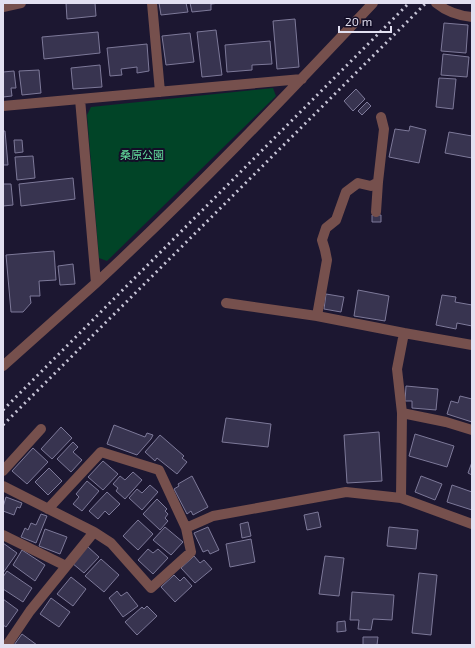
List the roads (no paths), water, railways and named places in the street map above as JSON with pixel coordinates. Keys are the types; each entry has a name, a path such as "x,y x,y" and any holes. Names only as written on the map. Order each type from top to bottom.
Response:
{"street":[{"path":"3,7 21,3"},
{"path":"152,3 160,92"},
{"path":"3,366 96,283 198,185 302,79 373,3"},
{"path":"436,3 444,9 462,16 472,17"},
{"path":"3,106 302,79"},
{"path":"80,99 96,283"},
{"path":"376,212 384,129 381,117"},
{"path":"317,316 327,260 322,240 326,228 336,220 346,192 358,183 370,186 378,182"},
{"path":"226,303 317,316 472,345"},
{"path":"401,498 402,413 397,369 404,333"},
{"path":"402,413 446,422 472,430"},
{"path":"3,471 41,429"},
{"path":"3,486 48,509 94,532 111,543 151,588 191,552 186,528 158,470 101,452 48,509"},
{"path":"186,528 212,516 346,492 401,498 472,524"},
{"path":"7,645 30,611 94,532"},
{"path":"3,535 66,566"}],"railway":[{"path":"3,410 409,3"},
{"path":"3,425 426,3"}],"park label":[{"name":"桑原公園","path":"142,154"}]}
